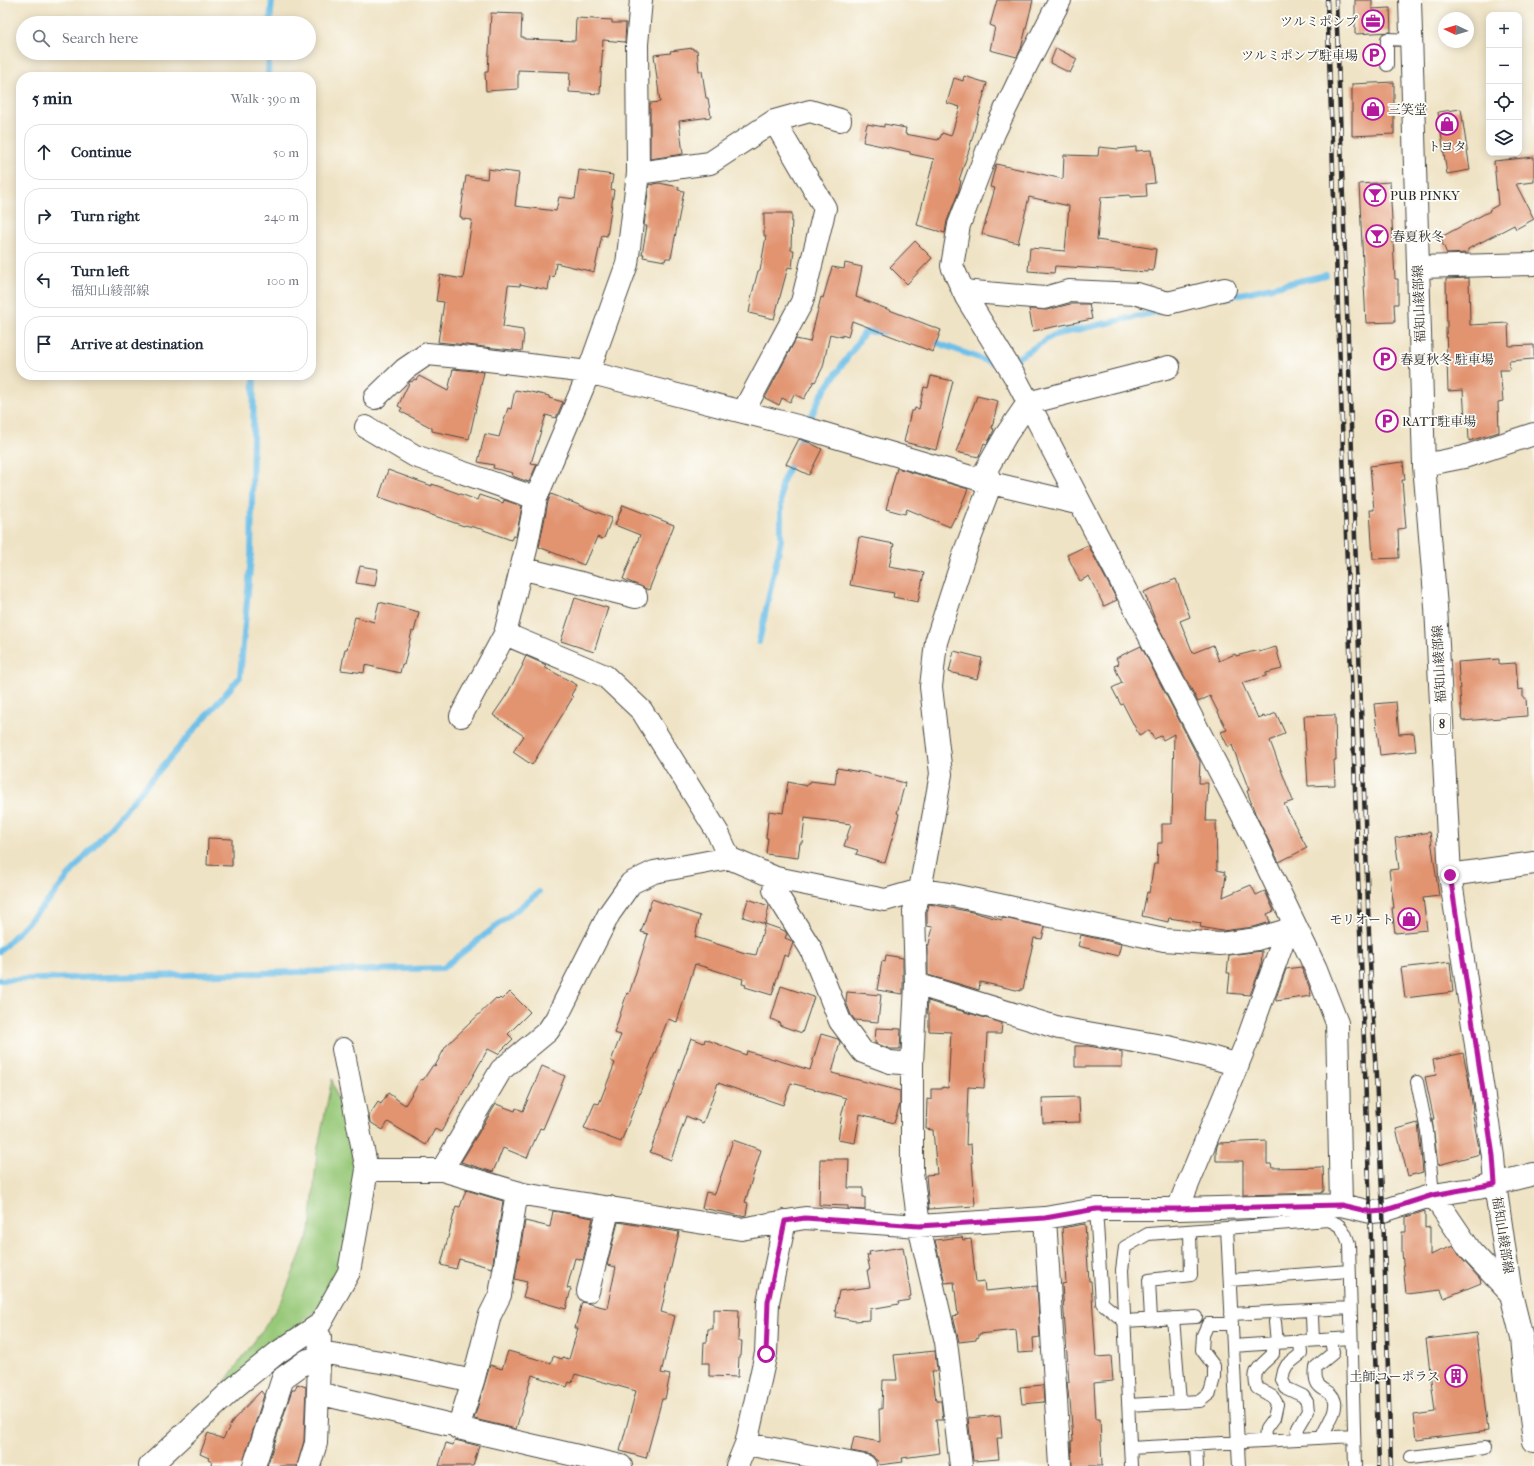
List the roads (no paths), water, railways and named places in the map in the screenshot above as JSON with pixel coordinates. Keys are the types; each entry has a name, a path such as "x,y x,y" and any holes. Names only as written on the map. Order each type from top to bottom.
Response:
{"street":[{"path":"461,716 505,634 536,498 583,387 627,264 638,173 637,44 641,0"},
{"path":"1060,0 994,133 959,225 952,266 963,291 1010,369 1028,403 1248,826 1290,928 1316,969 1337,1022 1341,1205"},
{"name":"福知山綾部線","path":"1410,0 1424,465 1436,607 1450,875 1493,1156 1495,1184 1511,1294 1522,1338 1530,1381 1534,1441"},
{"path":"638,173 710,163 774,121 810,111 840,120"},
{"path":"743,412 802,302 825,208 774,121"},
{"path":"1418,267 1534,264"},
{"path":"963,291 1044,298 1069,291 1137,294 1168,303 1225,289"},
{"path":"375,398 405,369 427,354 588,372 805,428 991,483 1081,504"},
{"path":"961,1466 946,1342 919,1226 912,1172 912,1064 916,984 914,911 920,890 941,774 931,687 936,642 966,550 991,483 986,470 1006,435 1028,403 1169,367"},
{"path":"366,426 415,456 536,498"},
{"path":"1424,465 1464,457 1534,434"},
{"path":"521,568 636,597"},
{"path":"505,634 605,676 642,711 718,833 730,858"},
{"path":"442,1170 501,1070 548,1031 556,1019 609,914 631,883 654,872 730,858 776,878 885,900 920,890 948,894 1164,940 1220,944 1257,939 1290,928"},
{"path":"1450,875 1534,863"},
{"path":"776,878 774,890 811,949 840,1021 863,1052 890,1062 912,1064"},
{"path":"1178,1209 1238,1065 1282,944 1290,928"},
{"path":"916,984 1059,1028 1168,1047 1238,1065"},
{"path":"150,1466 235,1387 277,1353 320,1324 349,1272 367,1170 343,1049"},
{"path":"367,1170 442,1170 517,1192 741,1229 805,1218 919,1226 1045,1218 1096,1209 1178,1209 1341,1205 1371,1212 1383,1211 1433,1195 1495,1184 1534,1174"},
{"path":"517,1192 500,1295 490,1315 473,1381 458,1428 621,1466"},
{"path":"1433,1195 1471,1251 1511,1294"},
{"path":"588,1291 609,1208"},
{"path":"1045,1218 1060,1466"},
{"path":"737,1466 746,1444 766,1354 768,1302 785,1221"},
{"path":"309,1466 316,1443 320,1324"},
{"path":"254,1466 283,1378 308,1360 320,1356 399,1365 473,1381"},
{"path":"318,1392 447,1424"},
{"path":"746,1444 865,1466"}],"lane":[{"path":"1387,65 1387,39 1412,40"},
{"path":"1417,1082 1427,1131 1433,1195"},
{"path":"1096,1209 1102,1303 1124,1321 1196,1317"},
{"path":"1131,1466 1122,1270 1125,1247 1148,1234 1328,1220 1336,1223 1346,1232 1349,1244 1355,1466"},
{"path":"1228,1228 1239,1466"},
{"path":"1151,1319 1149,1280 1191,1275 1190,1231"},
{"path":"1230,1280 1349,1271"},
{"path":"1128,1405 1200,1401 1210,1393 1214,1378 1214,1366 1202,1350 1203,1335 1208,1324 1232,1319 1350,1308"},
{"path":"1174,1318 1180,1402"},
{"path":"1312,1318 1313,1340"},
{"path":"1265,1440 1266,1429 1274,1418 1277,1404 1273,1397 1257,1388 1255,1374 1258,1368 1273,1354 1275,1343 1275,1322"},
{"path":"1233,1346 1351,1338"},
{"path":"1322,1437 1334,1412 1335,1402 1330,1394 1321,1389 1316,1382 1315,1373 1316,1367 1333,1353 1331,1339"},
{"path":"1297,1438 1298,1428 1308,1411 1307,1402 1303,1396 1286,1388 1282,1380 1287,1365 1300,1354 1300,1341"},
{"path":"1130,1448 1354,1436"},
{"path":"1196,1444 1197,1466"},
{"path":"1411,1457 1485,1448"}],"waterway":[{"path":"271,16 272,0"},
{"path":"268,72 269,60"},
{"path":"1227,297 1326,275"},
{"path":"1011,362 1054,335 1165,310"},
{"path":"798,446 820,397 865,332 889,332"},
{"path":"929,340 1001,366"},
{"path":"0,951 51,898 79,863 240,677 251,558 254,380"},
{"path":"759,642 781,540 781,485 793,458"},
{"path":"0,980 443,968 539,892"}],"railway":[{"path":"1327,0 1379,1466"},
{"path":"1336,0 1370,962 1383,1211 1391,1466"}],"place":[{"name":"ツルミポンプ","path":"1373,21"},
{"name":"ツルミポンプ駐車場","path":"1374,55"},
{"name":"三笑堂","path":"1373,109"},
{"name":"トヨタ","path":"1447,124"},
{"name":"PUB PINKY","path":"1375,195"},
{"name":"春夏秋冬","path":"1377,236"},
{"name":"春夏秋冬 駐車場","path":"1385,359"},
{"name":"RATT駐車場","path":"1387,421"},
{"name":"モリオート","path":"1409,919"},
{"name":"土師コーポラス","path":"1456,1376"}]}
